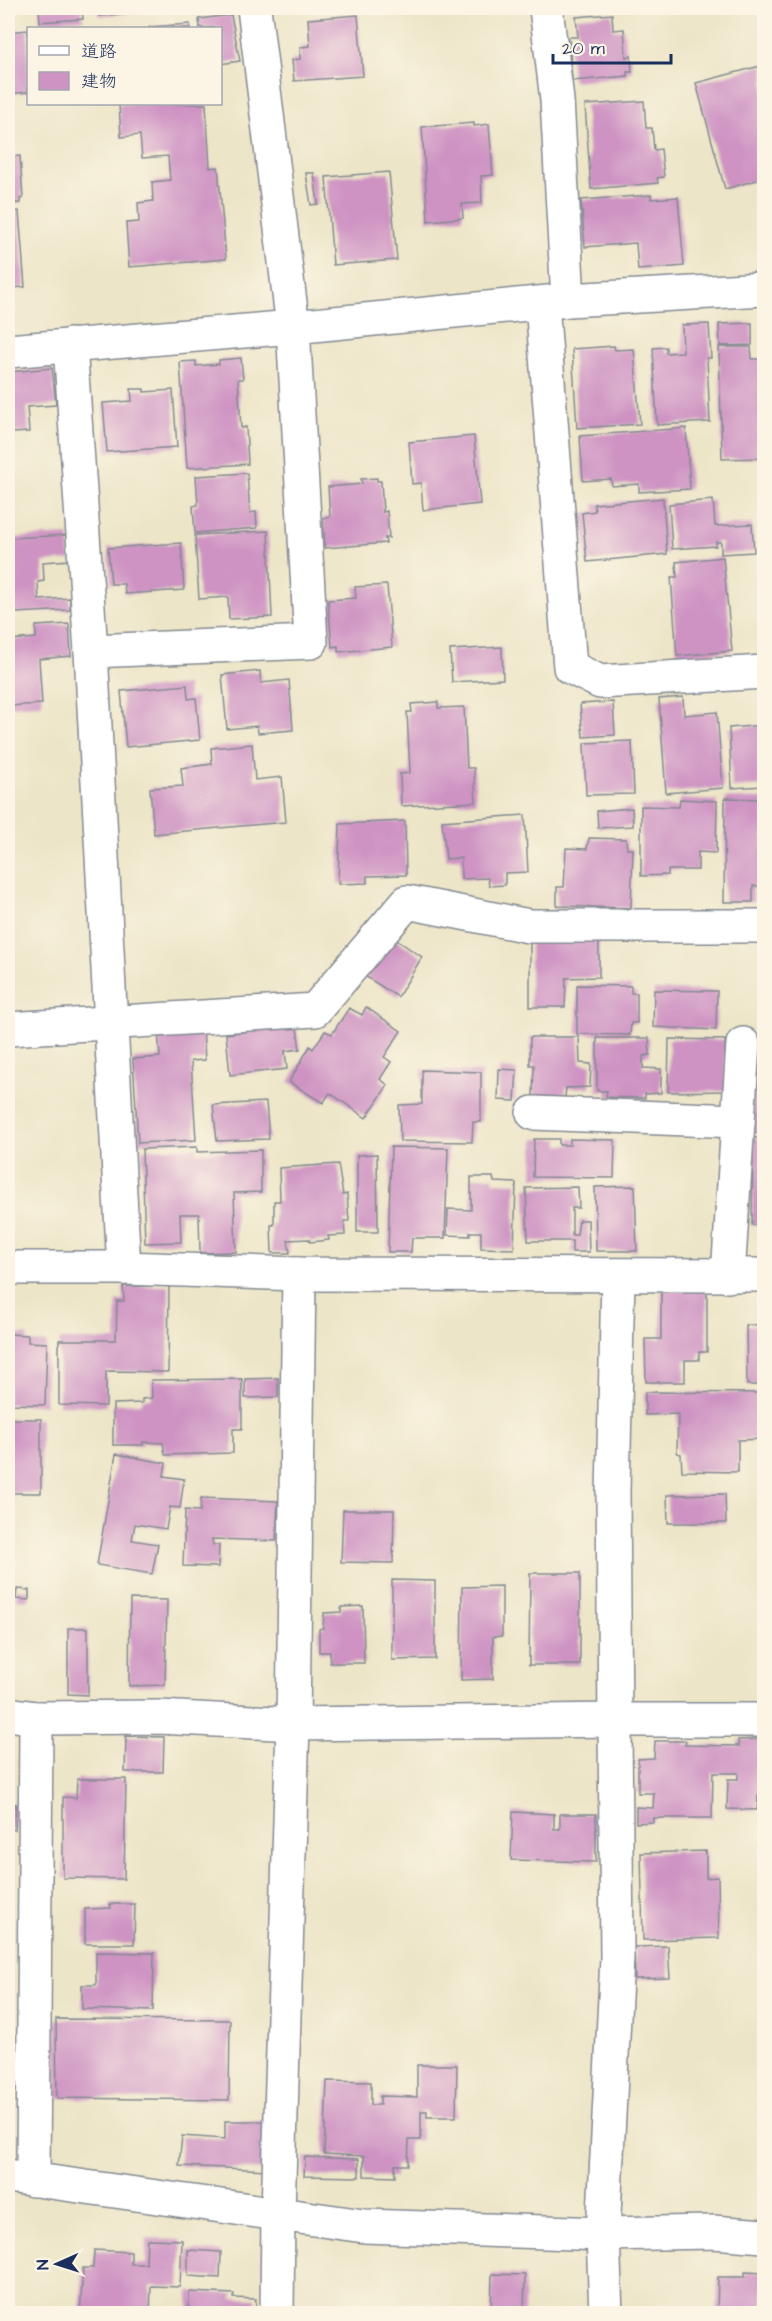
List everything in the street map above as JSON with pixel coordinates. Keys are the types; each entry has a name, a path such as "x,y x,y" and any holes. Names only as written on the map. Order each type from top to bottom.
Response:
{"street":[{"path":"91,651 311,642 293,327 254,8"},
{"path":"546,8 557,100 555,301 570,667 600,682 765,672"},
{"path":"8,351 293,327 555,301 765,288"},
{"path":"70,345 91,651 124,1268"},
{"path":"8,1029 315,1010 407,902 529,926 765,926"},
{"path":"728,1276 742,1044"},
{"path":"533,1113 738,1121"},
{"path":"8,1268 124,1268 299,1274 765,1275"},
{"path":"277,2313 293,1724 299,1274"},
{"path":"606,2313 603,2234 616,1958 613,1492 618,1276"},
{"path":"765,1720 293,1724 159,1717 22,1716 20,2178 187,2202 278,2212 364,2226 603,2234 713,2232 765,2236"}],"building":[{"path":"39,8 82,8 83,19 40,22"},
{"path":"98,8 140,8 140,12 99,16"},
{"path":"612,14 613,30 624,29 626,57 631,56 632,72 627,72 628,76 572,81 569,37 578,37 576,17"},
{"path":"231,15 240,61 222,64 222,27 200,27 199,19"},
{"path":"358,15 363,76 294,81 292,60 300,59 300,47 310,46 308,19"},
{"path":"190,24 190,27 149,27"},
{"path":"27,30 27,92 8,94 8,32"},
{"path":"764,65 764,158 760,159 764,178 725,189 696,83"},
{"path":"644,101 646,128 652,128 654,150 661,149 664,177 657,178 658,183 591,189 585,105"},
{"path":"119,105 206,105 210,168 218,167 226,259 129,267 126,223 139,222 138,203 153,201 152,182 170,180 168,156 142,158 140,135 121,137"},
{"path":"474,123 474,126 489,124 493,175 481,176 482,203 462,204 463,218 428,221 422,127"},
{"path":"20,156 23,198 20,199 20,203 8,204 8,157"},
{"path":"389,172 397,260 333,265 326,177"},
{"path":"306,173 314,173 318,204 311,205"},
{"path":"651,195 651,199 678,197 684,266 638,270 636,243 585,247 581,200"},
{"path":"19,211 25,287 8,288 8,212"},
{"path":"752,323 752,345 720,346 719,324"},
{"path":"709,324 711,358 707,358 710,422 657,425 653,348 666,347 666,353 683,352 682,325"},
{"path":"614,346 615,350 634,349 640,424 577,428 572,349"},
{"path":"719,347 751,347 752,359 762,359 764,458 722,459"},
{"path":"241,358 243,379 238,379 241,428 246,427 248,464 187,468 180,362 196,361 196,366 219,364 219,360"},
{"path":"52,368 56,405 27,407 29,432 12,433 13,447 8,447 8,372"},
{"path":"131,389 144,389 144,392 173,390 177,447 107,452 103,403 132,401"},
{"path":"686,428 690,489 639,492 639,484 612,486 611,479 583,481 580,436"},
{"path":"474,436 480,504 423,510 421,483 412,484 409,442"},
{"path":"247,473 250,513 256,512 257,528 195,533 193,506 198,505 196,476"},
{"path":"377,478 377,481 381,481 383,512 387,511 389,538 385,538 386,543 325,548 323,518 330,517 328,487 362,484 361,479"},
{"path":"663,498 667,554 587,562 582,513 595,511 594,504"},
{"path":"713,500 715,526 752,524 754,552 721,554 721,542 716,542 716,546 672,549 669,504"},
{"path":"268,531 272,617 229,619 228,597 199,599 195,535"},
{"path":"69,535 70,560 43,562 44,581 38,582 39,600 70,598 70,610 16,613 16,609 8,609 8,538"},
{"path":"181,543 184,590 125,594 124,584 111,584 108,548"},
{"path":"723,557 732,651 677,656 671,577 677,577 676,562"},
{"path":"387,585 392,647 338,652 338,646 332,647 328,600 356,598 355,587"},
{"path":"69,624 71,656 39,659 42,704 8,706 8,640 36,638 36,626"},
{"path":"502,647 503,679 452,682 450,650"},
{"path":"260,671 261,683 289,680 293,730 258,733 257,726 227,729 222,675"},
{"path":"187,685 188,699 196,698 200,740 126,747 121,691"},
{"path":"683,697 684,715 717,712 723,788 666,793 659,699"},
{"path":"438,702 438,708 464,707 467,768 474,768 476,802 401,806 400,774 410,773 407,712 412,712 411,704"},
{"path":"613,702 615,735 583,737 580,704"},
{"path":"764,725 764,786 732,788 729,728"},
{"path":"632,741 634,794 586,795 584,743"},
{"path":"252,744 255,780 282,777 286,822 154,834 150,788 183,786 181,768 212,764 211,748"},
{"path":"725,798 764,799 764,886 753,886 753,902 724,902"},
{"path":"680,799 717,801 716,853 698,852 698,870 668,870 668,875 641,876 641,806 679,807"},
{"path":"632,808 633,826 598,828 597,811"},
{"path":"525,815 528,872 505,873 505,885 489,886 488,878 461,879 461,858 446,859 442,821"},
{"path":"405,821 406,875 367,876 367,883 338,884 340,824"},
{"path":"589,838 626,839 627,849 633,849 631,908 557,906 557,887 564,887 566,848 587,849"},
{"path":"530,929 599,929 599,977 566,978 565,1007 530,1007"},
{"path":"392,937 422,957 398,997 365,976"},
{"path":"577,985 631,986 631,993 637,993 637,1023 631,1023 630,1035 577,1034"},
{"path":"654,990 717,991 716,1030 653,1027"},
{"path":"366,1007 401,1031 384,1057 391,1062 380,1079 388,1085 366,1118 330,1093 323,1103 289,1082 310,1046 313,1049 325,1031 332,1034 349,1008 362,1015"},
{"path":"296,1021 300,1049 285,1051 287,1069 230,1075 226,1034 255,1030 255,1026"},
{"path":"203,1028 205,1060 191,1061 196,1140 138,1143 133,1059 160,1057 158,1031"},
{"path":"530,1037 579,1037 580,1063 591,1064 590,1087 566,1088 565,1097 533,1096 534,1065 530,1065"},
{"path":"597,1038 649,1038 650,1055 643,1056 643,1068 661,1069 661,1093 645,1094 645,1098 606,1097 607,1091 597,1091"},
{"path":"669,1039 725,1040 726,1091 668,1092"},
{"path":"754,1047 764,1047 764,1133 752,1133"},
{"path":"499,1069 517,1070 515,1101 498,1100"},
{"path":"422,1070 481,1072 481,1122 473,1122 472,1142 400,1141 399,1105 422,1104"},
{"path":"266,1102 269,1139 217,1141 213,1105"},
{"path":"753,1138 764,1138 764,1225 752,1225"},
{"path":"534,1139 559,1139 559,1145 570,1145 570,1139 615,1140 614,1178 533,1177"},
{"path":"197,1147 197,1152 261,1150 261,1192 234,1193 236,1252 200,1253 199,1214 180,1214 181,1242 145,1243 142,1149"},
{"path":"391,1147 448,1148 445,1238 412,1238 411,1252 388,1252"},
{"path":"377,1154 378,1232 357,1232 357,1155"},
{"path":"338,1164 343,1195 347,1194 349,1221 344,1221 345,1235 328,1236 329,1240 310,1242 309,1239 288,1240 290,1253 272,1253 271,1225 274,1225 274,1201 280,1201 279,1168"},
{"path":"471,1177 493,1177 494,1182 516,1183 514,1249 481,1248 481,1232 470,1232 470,1236 447,1235 448,1209 471,1210"},
{"path":"635,1186 637,1251 596,1251 595,1187"},
{"path":"578,1187 579,1208 572,1208 572,1235 577,1235 579,1220 588,1220 589,1252 572,1252 572,1241 528,1241 526,1188"},
{"path":"123,1286 169,1286 168,1372 106,1371 106,1406 59,1405 59,1340 116,1340 117,1301 124,1301"},
{"path":"661,1290 707,1290 707,1352 699,1352 699,1360 685,1360 685,1382 646,1382 645,1339 661,1339"},
{"path":"746,1325 764,1325 764,1385 747,1385"},
{"path":"8,1334 28,1335 28,1342 47,1343 45,1405 8,1404"},
{"path":"278,1378 278,1397 245,1398 245,1379"},
{"path":"242,1379 242,1429 233,1429 233,1453 165,1455 163,1443 113,1445 113,1404 142,1403 142,1399 152,1398 151,1380"},
{"path":"645,1392 764,1393 764,1439 738,1440 738,1472 682,1471 681,1454 677,1453 678,1414 645,1415"},
{"path":"8,1419 41,1419 41,1493 8,1493"},
{"path":"116,1454 166,1463 164,1476 184,1479 180,1508 170,1507 166,1529 135,1524 132,1540 158,1544 152,1574 97,1565"},
{"path":"725,1494 726,1523 668,1523 667,1495"},
{"path":"201,1498 278,1501 276,1541 212,1539 213,1545 219,1545 218,1567 183,1566 185,1510 200,1511"},
{"path":"343,1510 394,1510 393,1563 341,1562"},
{"path":"530,1573 580,1573 580,1665 529,1665"},
{"path":"392,1580 435,1581 435,1659 392,1660"},
{"path":"502,1586 502,1636 493,1637 493,1679 461,1680 462,1587"},
{"path":"17,1589 29,1590 29,1600 16,1599"},
{"path":"130,1599 167,1600 165,1685 129,1686"},
{"path":"363,1606 364,1663 330,1663 330,1652 319,1652 319,1629 323,1628 324,1613 341,1612 341,1607"},
{"path":"68,1628 88,1628 88,1695 68,1694"},
{"path":"126,1736 164,1737 163,1772 125,1772"},
{"path":"761,1739 761,1794 758,1795 757,1810 727,1809 728,1779 738,1779 738,1773 713,1773 712,1818 653,1818 653,1822 636,1823 636,1807 653,1808 654,1793 638,1793 638,1759 654,1758 655,1741 686,1741 685,1745 739,1746 738,1740"},
{"path":"77,1779 126,1779 124,1879 63,1878 63,1797 76,1798"},
{"path":"8,1803 16,1804 15,1830 8,1829"},
{"path":"513,1812 554,1814 554,1829 560,1829 560,1814 596,1814 596,1862 511,1860"},
{"path":"706,1851 706,1878 718,1877 719,1938 643,1940 641,1853"},
{"path":"110,1904 135,1904 134,1944 85,1944 85,1909 111,1908"},
{"path":"668,1946 670,1978 635,1979 634,1947"},
{"path":"96,1952 154,1953 153,2011 82,2009 82,1985 96,1985"},
{"path":"56,2019 230,2020 229,2100 57,2098"},
{"path":"417,2065 457,2065 456,2117 427,2117 427,2111 421,2111 421,2140 409,2140 408,2165 395,2165 395,2177 364,2176 364,2156 324,2154 327,2081 371,2082 371,2105 380,2105 380,2096 417,2097"},
{"path":"225,2121 267,2121 267,2170 179,2166 182,2136 225,2139"},
{"path":"305,2157 359,2159 359,2177 304,2176"},
{"path":"147,2239 182,2240 180,2287 151,2286 150,2314 80,2314 83,2268 93,2268 94,2250 131,2252 131,2264 146,2264"},
{"path":"188,2250 221,2252 220,2278 188,2276"},
{"path":"745,2272 764,2273 764,2314 717,2314 718,2277 745,2277"},
{"path":"492,2274 525,2275 524,2314 491,2314"},
{"path":"189,2292 234,2294 233,2298 256,2299 255,2314 189,2314"}]}
